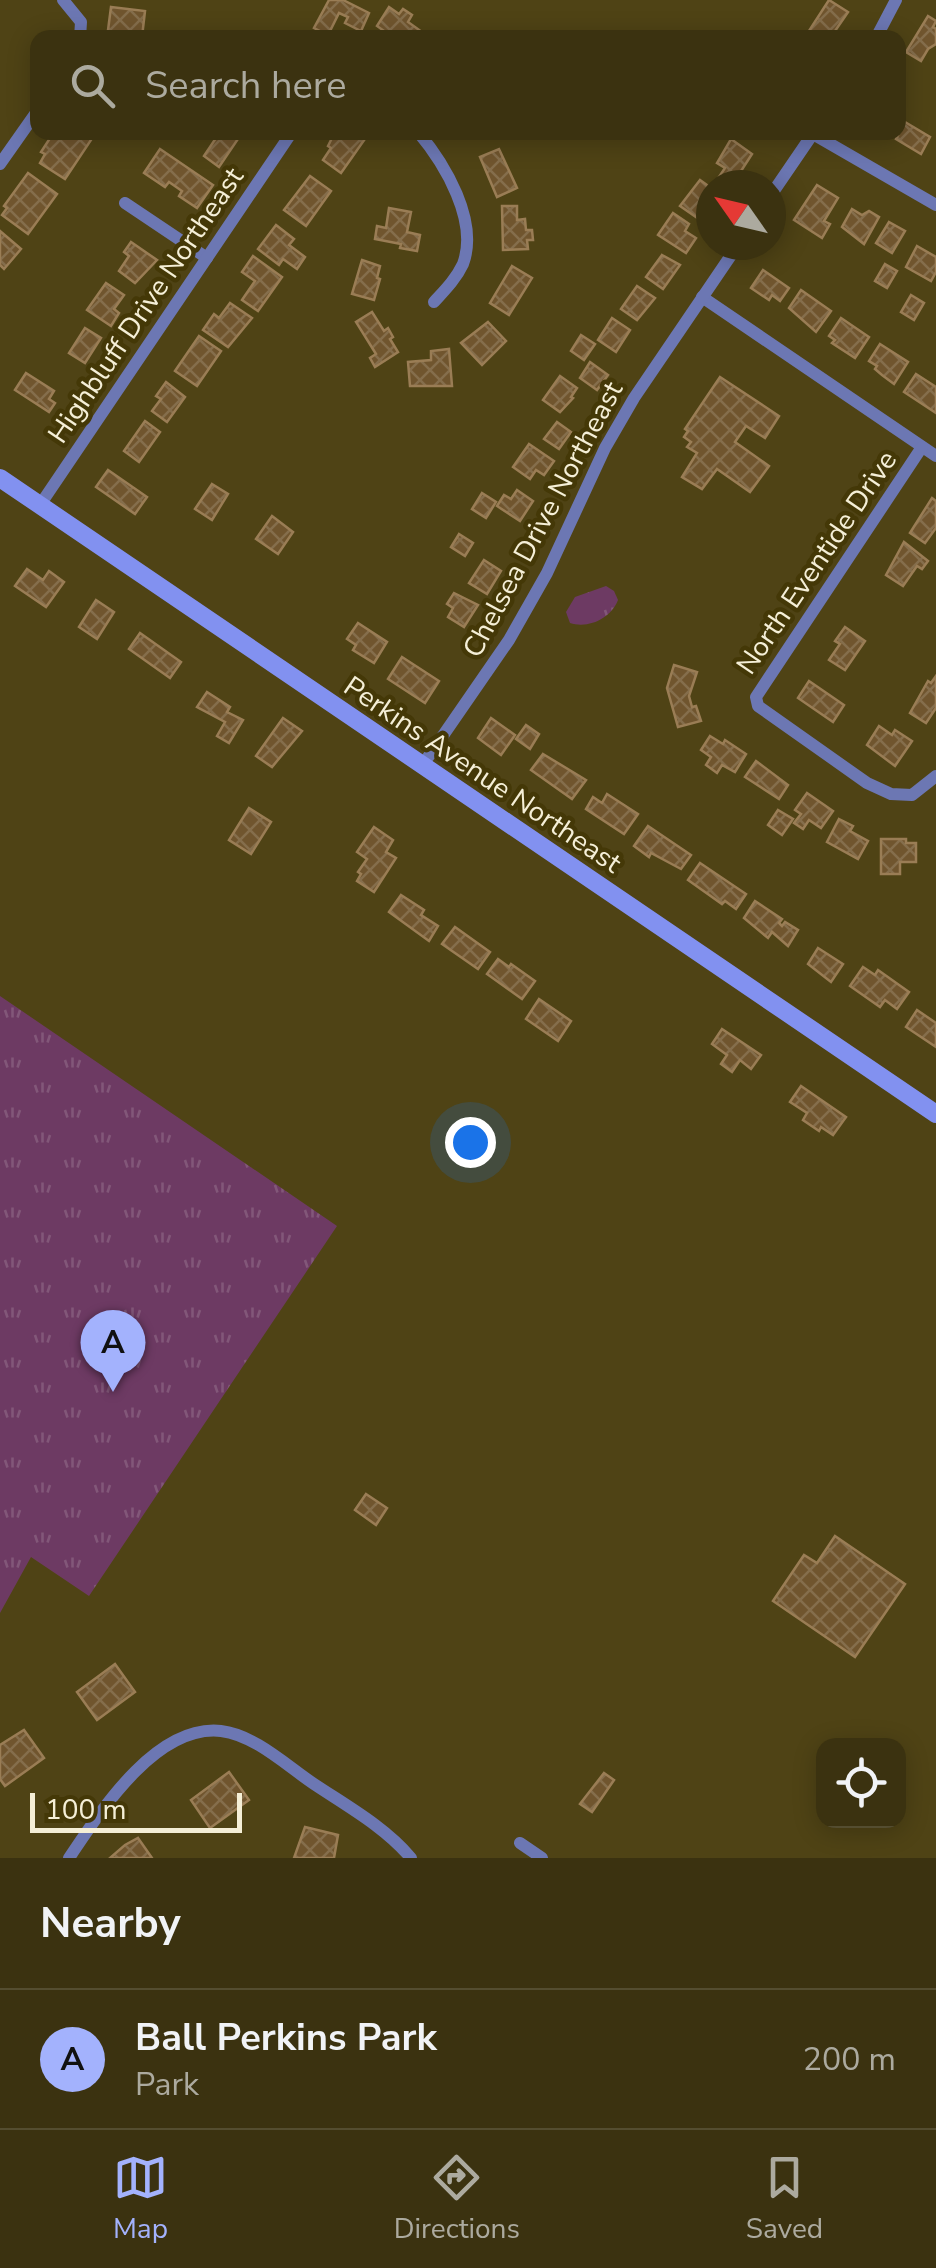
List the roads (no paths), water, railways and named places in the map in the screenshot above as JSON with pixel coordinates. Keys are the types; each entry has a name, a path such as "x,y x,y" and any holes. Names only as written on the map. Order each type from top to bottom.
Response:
{"street":[{"path":"880,30 896,0"},
{"path":"67,4 80,22 80,30"},
{"path":"0,164 30,121"},
{"name":"Highbluff Drive Northeast","path":"40,505 287,140"},
{"path":"423,140 456,191 467,243 463,262 452,282 434,302"},
{"path":"786,174 808,140"},
{"path":"825,140 936,205"},
{"path":"125,203 208,258"},
{"name":"Chelsea Drive Northeast","path":"422,766 509,640 547,573 605,448 728,260"},
{"path":"702,297 936,456"},
{"name":"North Eventide Drive","path":"922,447 759,689 758,706 867,783 890,794 912,795 936,776"},
{"name":"Perkins Avenue Northeast","path":"0,478 936,1114"},
{"path":"68,1858 113,1795 162,1749 196,1734 222,1731 254,1743 388,1835 411,1858"},
{"path":"520,1843 542,1858"}],"place":[{"name":"Ball Perkins Park","path":"113,1392"}]}
